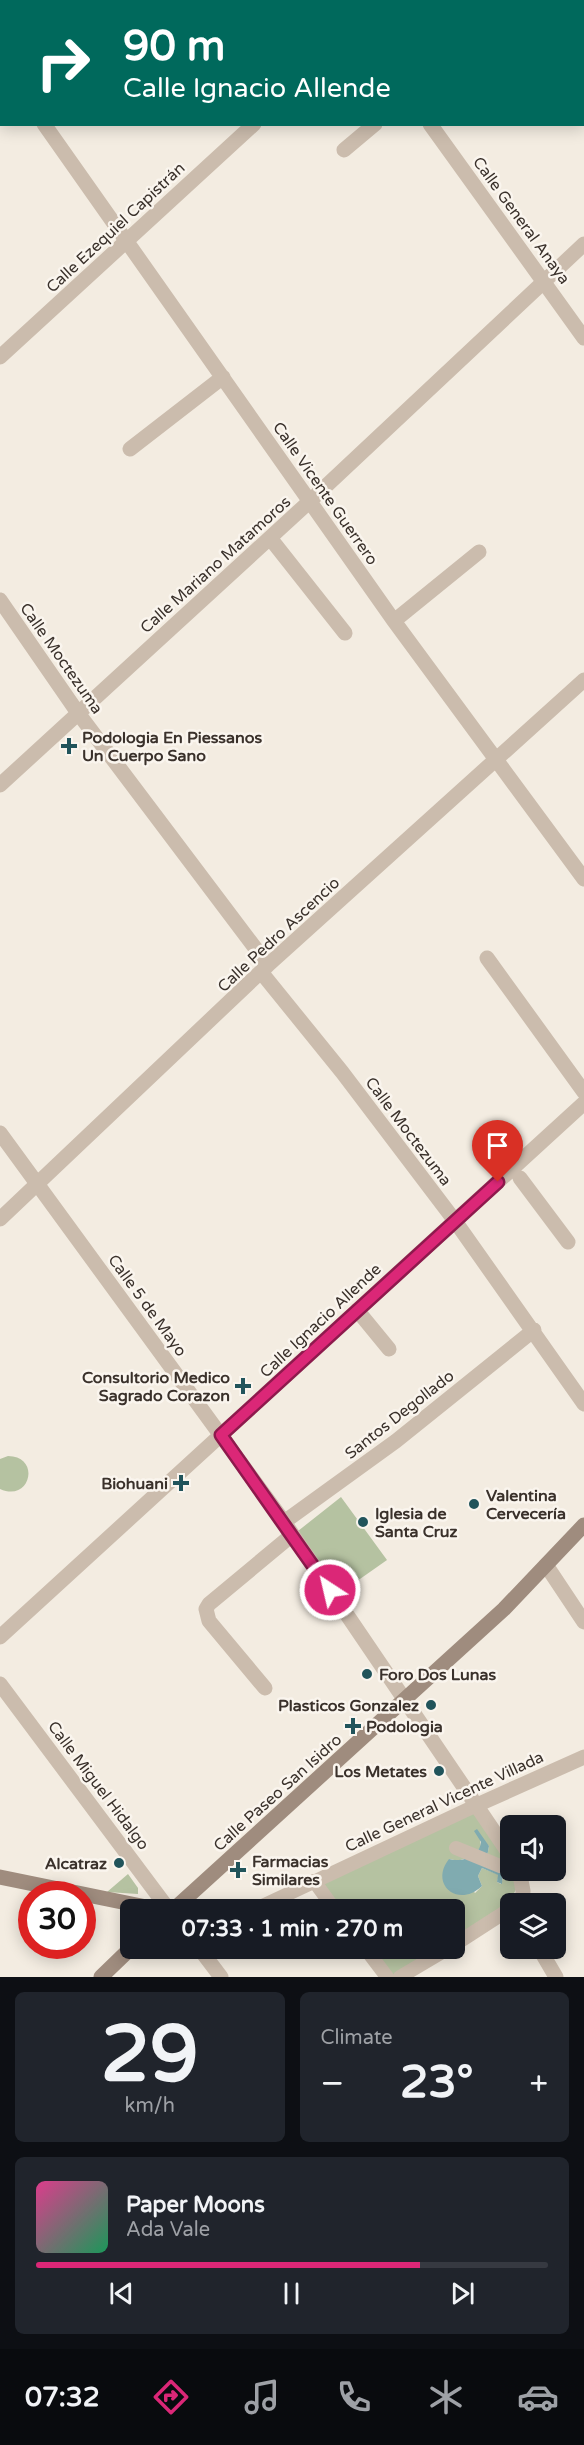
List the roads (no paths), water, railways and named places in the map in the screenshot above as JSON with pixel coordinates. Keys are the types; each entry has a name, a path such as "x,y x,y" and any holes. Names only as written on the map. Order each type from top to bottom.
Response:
{"main road":[{"name":"Calle Paseo San Isidro","path":"183,1899 504,1609 584,1524"},
{"path":"0,1877 120,1902"},
{"path":"101,1977 120,1959"}],"street":[{"name":"Calle Vicente Guerrero","path":"45,126 394,621 584,879"},
{"name":"Calle Ezequiel Capistrán","path":"0,357 252,126"},
{"path":"344,150 373,126"},
{"name":"Calle General Anaya","path":"431,126 584,338"},
{"name":"Calle Mariano Matamoros","path":"0,785 310,501 584,244"},
{"path":"130,449 223,377"},
{"path":"270,538 345,633"},
{"path":"394,621 479,552"},
{"name":"Calle Moctezuma","path":"0,600 78,714 534,1330 584,1404"},
{"name":"Calle Pedro Ascencio","path":"0,1220 265,969 584,680"},
{"path":"487,958 584,1092"},
{"name":"Calle Ignacio Allende","path":"0,1637 584,1103"},
{"name":"Calle 5 de Mayo","path":"0,1133 288,1528 477,1805 500,1850"},
{"path":"520,1178 568,1242"},
{"path":"357,1310 389,1349"},
{"name":"Santos Degollado","path":"265,1688 209,1621 206,1609 209,1604 288,1528 534,1330"},
{"path":"546,1565 584,1622"},
{"name":"Calle Miguel Hidalgo","path":"0,1684 163,1899"},
{"name":"Calle General Vicente Villada","path":"277,1899 584,1757"},
{"path":"456,1848 500,1859"},
{"path":"314,1881 327,1899"},
{"path":"465,1938 500,1916"},
{"path":"207,1959 221,1977"},
{"path":"373,1959 387,1977"},
{"path":"400,1977 430,1959"},
{"path":"545,1959 556,1977"}],"water":[{"path":"477,1829 489,1846 486,1862 500,1869 502,1884 497,1882 498,1875 482,1868 478,1876 482,1886 464,1895 456,1894 444,1885 442,1877 444,1868 449,1859 459,1860 474,1855 481,1842 474,1831"}],"place":[{"name":"Podologia En Piessanos Un Cuerpo Sano","path":"69,746"},
{"name":"Consultorio Medico Sagrado Corazon","path":"243,1386"},
{"name":"Biohuani","path":"181,1483"},
{"name":"Valentina Cervecería","path":"474,1504"},
{"name":"Iglesia de Santa Cruz","path":"363,1522"},
{"name":"Foro Dos Lunas","path":"367,1674"},
{"name":"Plasticos Gonzalez","path":"431,1705"},
{"name":"Podologia","path":"353,1726"},
{"name":"Los Metates","path":"439,1771"},
{"name":"Alcatraz","path":"119,1863"},
{"name":"Farmacias Similares","path":"238,1870"}]}
